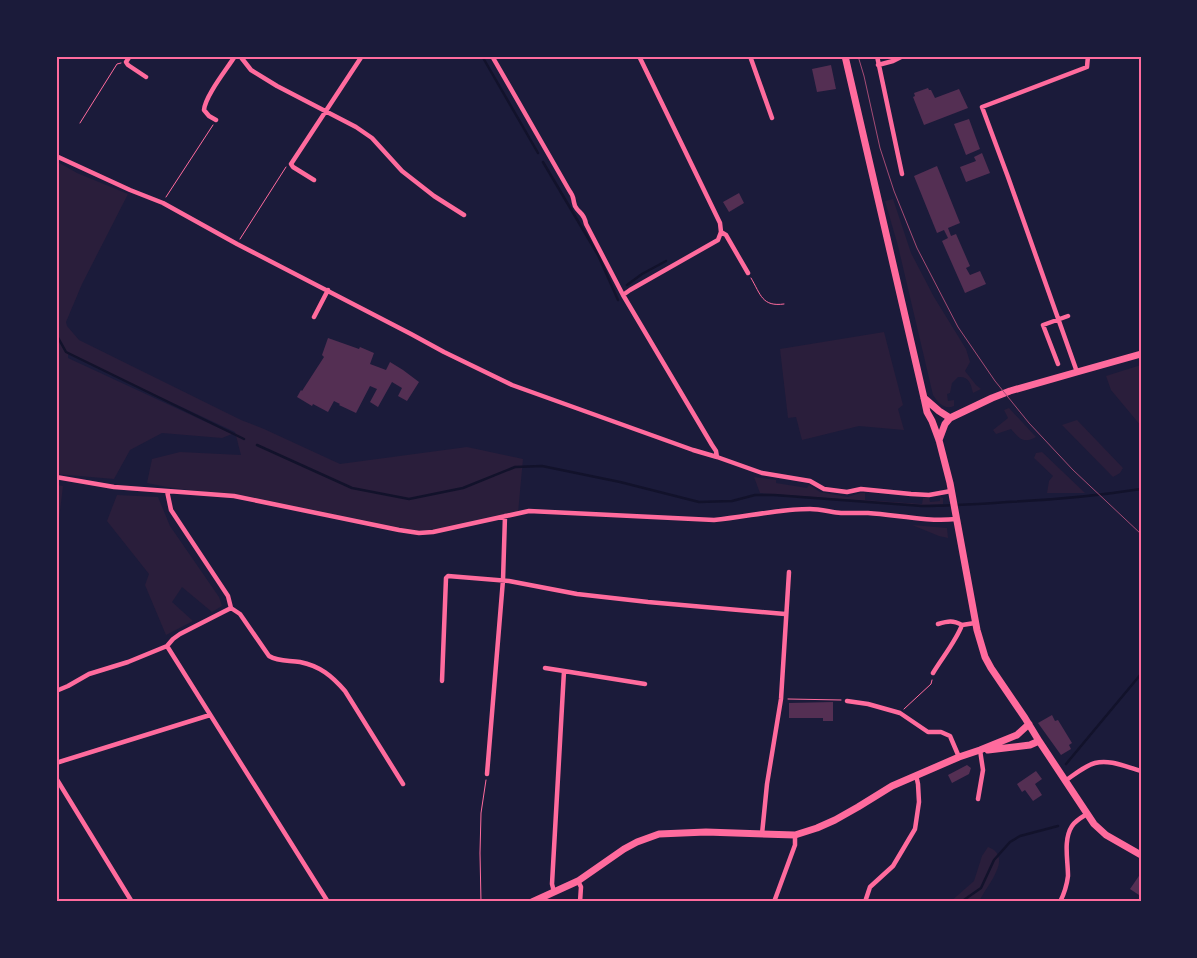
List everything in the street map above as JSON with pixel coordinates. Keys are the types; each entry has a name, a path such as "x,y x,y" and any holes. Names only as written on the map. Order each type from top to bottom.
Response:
{"main road":[{"path":"845,56 926,412 932,421 952,494 976,623 985,657 1094,824 1102,832 1141,855"},
{"path":"932,421 938,424 948,421 1001,394 1141,354"},
{"path":"924,398 941,412 948,421"},
{"path":"938,440 948,421"},
{"path":"532,902 578,881 637,842 659,834 706,832 795,835 817,828 835,820 892,786 959,757 1017,735 1029,724"},
{"path":"980,750 1030,745 1039,741"}],"street":[{"path":"130,56 126,62 128,65 146,77"},
{"path":"216,120 204,110 204,104 235,56"},
{"path":"240,56 251,70 277,86 326,110 372,138 402,172 464,215"},
{"path":"314,180 291,164 362,56"},
{"path":"492,56 568,190 574,196 576,207 585,217 586,224 623,295 716,451 717,457"},
{"path":"623,295 718,240 721,232 720,223 639,56"},
{"path":"877,56 902,174"},
{"path":"878,65 893,61 902,56"},
{"path":"1078,372 982,107 1087,67 1088,56"},
{"path":"751,57 772,118"},
{"path":"56,156 163,203 237,244 407,331 444,352 512,385 762,473 807,480 822,488 842,492 861,489 929,495 952,494"},
{"path":"721,232 726,235 748,273"},
{"path":"314,318 328,290"},
{"path":"1058,364 1043,325 1068,316"},
{"path":"56,478 114,487 234,496 410,532 433,532 529,511 714,520 812,509 839,513 868,513 905,518 945,520 956,516"},
{"path":"166,490 170,510 228,596 231,608 240,614 269,656 275,659 316,666 336,680 403,784"},
{"path":"487,774 505,516"},
{"path":"762,834 767,784 781,699 789,572"},
{"path":"442,681 446,578 448,576 502,580 577,594 785,614"},
{"path":"56,691 89,674 128,662 167,646 180,634 231,608"},
{"path":"938,624 949,621 962,625 976,623"},
{"path":"932,673 958,635 962,625"},
{"path":"167,646 328,902"},
{"path":"545,668 645,684"},
{"path":"554,892 552,884 564,671"},
{"path":"847,701 868,704 900,713 928,732 940,732 950,736 959,757"},
{"path":"56,763 210,715"},
{"path":"978,799 983,770 980,750"},
{"path":"1065,781 1081,769 1094,763 1105,762 1141,771"},
{"path":"865,902 870,887 893,866 915,829 919,802 916,775"},
{"path":"56,778 132,902"},
{"path":"1060,902 1068,877 1068,833 1073,824 1087,814"},
{"path":"774,902 795,845 795,835"},
{"path":"578,881 581,887 580,902"}],"path":[{"path":"80,123 117,64 126,62"},
{"path":"163,203 216,120"},
{"path":"237,244 285,168 291,164"},
{"path":"748,273 768,304 784,304"},
{"path":"900,713 931,684 932,673"},
{"path":"781,699 835,699"},
{"path":"480,902 481,813 487,774"}],"shaded area":[{"path":"56,161 77,173 128,194 82,284 66,322 67,326 79,340 241,420 340,464 467,447 523,459 518,513 419,533 234,496 147,483 152,459 180,452 241,455 235,432 68,354 68,358 232,434 222,438 162,433 130,450 114,479 56,474"},
{"path":"893,199 911,253 934,297 966,349 970,362 965,371 981,389 973,393 967,379 958,377 952,383 950,393 947,394 948,401 954,400 954,406 951,407 942,405 933,395 898,246 885,201"},
{"path":"884,332 903,405 898,409 904,430 859,426 802,440 796,417 788,418 780,349"},
{"path":"1141,365 1141,426 1111,390 1106,376"},
{"path":"1009,408 1036,437 1025,440 1011,429 996,434 993,430 1008,418 1004,410"},
{"path":"1077,420 1123,468 1120,473 1113,477 1062,425"},
{"path":"1042,452 1085,493 1047,493 1049,481 1053,476 1034,458 1036,453"},
{"path":"754,477 776,480 776,483 807,488 809,485 820,492 848,497 865,493 865,500 922,504 923,498 929,498 930,502 940,501 940,497 943,498 943,504 922,505 760,493"},
{"path":"56,485 63,486 58,527 56,528"},
{"path":"117,495 158,497 170,526 219,597 222,606 212,612 182,587 172,602 193,621 166,635 145,585 149,574 107,521"},
{"path":"912,525 947,528 948,538 939,536"},
{"path":"988,847 996,852 999,858 999,865 979,902 950,902 974,881 982,856"}],"building":[{"path":"831,65 836,89 817,92 812,69"},
{"path":"928,88 935,98 959,89 968,108 924,125 913,97 915,96 914,93"},
{"path":"969,119 980,149 966,155 954,124"},
{"path":"982,153 990,173 966,182 960,167 976,161 974,157"},
{"path":"937,166 960,223 948,228 951,236 956,234 970,266 966,268 970,275 980,271 986,284 965,293 942,241 948,238 944,230 937,233 914,176"},
{"path":"739,193 744,203 729,212 723,202"},
{"path":"328,338 374,353 370,364 386,370 390,362 419,382 407,401 398,396 402,388 392,382 378,407 370,402 377,389 370,386 356,413 334,401 328,412 313,404 312,406 297,397 324,357 322,355"},
{"path":"833,702 833,721 823,721 823,718 789,718 789,703"},
{"path":"1052,715 1055,721 1058,720 1072,743 1069,745 1071,749 1061,755 1038,723"},
{"path":"967,765 971,768 969,774 952,783 948,775"},
{"path":"1036,771 1042,779 1035,784 1042,795 1033,801 1025,790 1022,792 1017,784"},
{"path":"1141,873 1141,892 1139,895 1130,889"}],"waterway":[{"path":"482,56 538,153"},
{"path":"543,162 598,255 618,300"},
{"path":"627,285 642,274 666,261"},
{"path":"56,334 66,352 244,439"},
{"path":"257,445 352,488 409,499 463,488 515,467 542,466 620,482 699,502 732,501 755,495 774,495 943,506 1057,499 1141,489"},
{"path":"1066,764 1141,674"},
{"path":"961,902 981,888 994,860 1010,842 1020,836 1058,826"}],"tram line":[{"path":"858,56 880,148 894,191 917,248 958,327 995,381 1029,423 1073,470 1141,534"}]}
